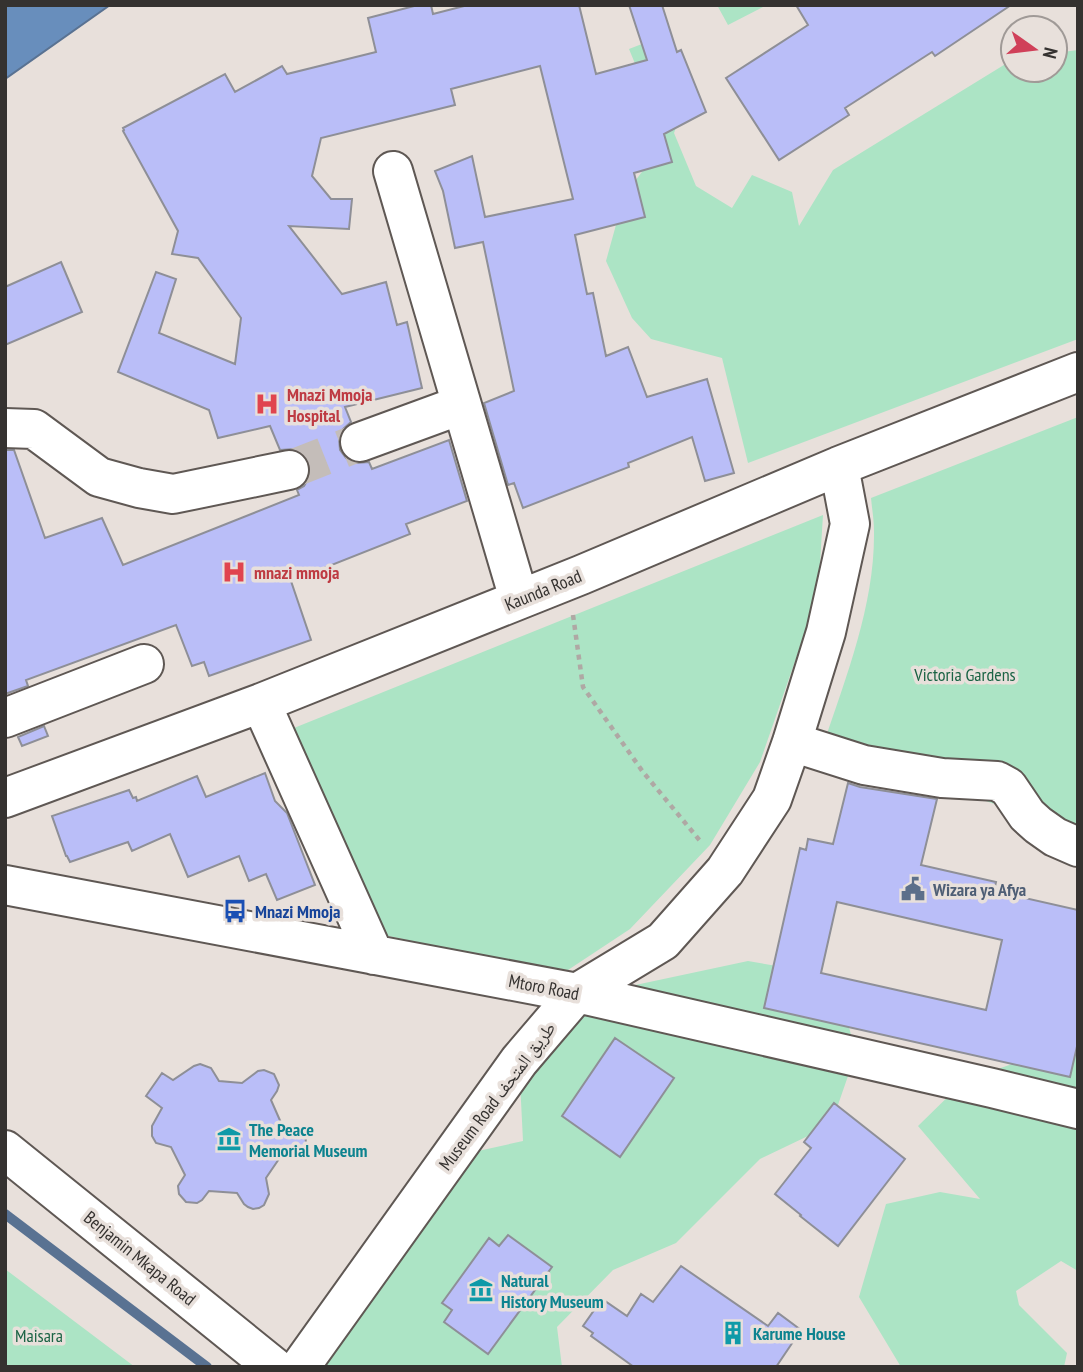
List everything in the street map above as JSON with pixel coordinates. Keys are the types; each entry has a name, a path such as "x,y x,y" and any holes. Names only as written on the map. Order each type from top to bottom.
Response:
{"street":[{"path":"393,171 519,599"},
{"name":"Kaunda Road","path":"5,798 261,702 567,580 839,466 1078,372"},
{"path":"360,442 461,405"},
{"path":"5,428 34,429 99,477 173,494 289,470"},
{"name":"Museum Road طريق المتحف","path":"300,1367 519,1061 576,993 663,941 725,871 772,799 826,632 850,524 839,466"},
{"path":"5,718 144,664"},
{"path":"261,702 374,955"},
{"path":"792,742 864,765 942,778 997,781 1008,787 1027,815 1038,825 1055,837 1078,847"},
{"name":"Mtoro Road","path":"5,885 576,993 1078,1109"},
{"name":"Benjamin Mkapa Road","path":"5,1150 274,1367"}],"path":[{"path":"567,580 583,687 643,772 725,871"}],"green space":[{"path":"717,5 767,5 728,25"},
{"path":"647,42 687,97 674,133 696,186 732,208 752,175 792,192 799,226 833,170 999,68 999,84 1069,84 1069,51 1078,50 1078,339 748,463 722,358 651,339 632,318 606,261 624,196 650,161 650,100 629,49"},
{"name":"Victoria Gardens","path":"1078,417 1078,834 824,743 865,612 873,558 871,498"},
{"path":"823,515 818,595 760,762 710,845 630,929 568,970 480,956 375,933 289,730"},
{"path":"748,961 835,976 856,1053 831,1125 760,1159 676,1243 613,1270 557,1327 562,1367 327,1367 328,1340 469,1153 523,1141 519,1061 626,987"},
{"path":"1078,1049 1078,1271 1061,1261 1016,1291 1019,1305 1067,1353 1064,1367 901,1367 859,1297 886,1204 940,1192 980,1199 918,1126 964,1081 1012,1064"},
{"name":"Maisara","path":"5,1269 135,1367 5,1367"}],"water":[{"path":"5,5 110,5 5,79"}],"building":[{"path":"418,5 431,5 433,14 468,5 579,5 596,74 647,60 629,5 662,5 677,52 681,50 706,112 664,134 672,162 634,173 645,217 575,235 587,294 593,293 606,356 628,347 647,397 707,379 734,473 705,481 692,437 628,463 629,467 523,508 514,483 508,485 484,403 514,391 483,242 455,248 443,191 435,171 472,156 485,217 573,199 540,66 451,89 455,105 321,138 312,176 331,199 352,199 349,229 289,226 342,294 386,282 397,325 407,322 422,388 345,407 351,422 343,429 339,438 340,450 346,458 356,463 369,462 372,469 449,440 467,501 406,524 410,534 291,581 311,640 209,676 204,662 192,666 176,625 26,680 28,686 5,694 5,450 14,450 45,538 102,518 123,565 299,495 297,490 304,486 310,476 306,456 295,449 280,450 270,426 218,438 209,410 118,372 156,272 176,279 159,333 235,364 241,318 198,258 172,254 178,231 123,128 225,74 235,92 282,66 287,74 376,52 368,18"},
{"path":"796,5 1011,5 935,56 932,52 845,108 849,115 779,160 726,78 808,25"},
{"path":"61,262 82,312 5,345 5,287"},
{"path":"44,726 48,736 22,746 18,737"},
{"path":"265,773 275,801 287,813 315,885 277,900 266,874 249,881 239,856 188,877 170,834 132,851 128,842 70,862 52,816 129,790 137,801 197,776 206,797"},
{"path":"848,783 937,799 921,865 996,882 994,891 1078,910 1078,1042 1070,1077 764,1008 800,848 806,850 808,839 833,844","holes":["837,902 1002,940 986,1010 821,973"]},
{"path":"615,1038 674,1078 620,1157 562,1116"},
{"name":"The Peace Memorial Museum","path":"200,1064 211,1068 219,1081 242,1083 258,1071 264,1070 274,1074 279,1085 271,1100 282,1125 297,1128 305,1136 306,1142 301,1153 296,1156 281,1156 266,1178 269,1194 264,1205 259,1208 248,1207 237,1193 209,1191 197,1203 186,1202 179,1194 178,1186 185,1175 171,1147 156,1143 152,1136 152,1126 162,1108 146,1096 162,1073 173,1080"},
{"path":"834,1103 905,1159 838,1246 775,1194 811,1148 804,1142"},
{"path":"508,1235 552,1267 488,1354 444,1322 452,1310 442,1303 489,1238 499,1246"},
{"path":"681,1266 768,1326 778,1313 801,1330 776,1367 634,1367 591,1336 593,1333 583,1326 602,1299 627,1316 641,1294 653,1302"}],"waterway":[{"path":"5,1214 207,1367"}],"tunnel":[{"path":"289,470 360,442"}],"place":[{"name":"Mnazi Mmoja Hospital","path":"267,404"},
{"name":"mnazi mmoja","path":"234,572"},
{"name":"Wizara ya Afya","path":"913,889"},
{"name":"Mnazi Mmoja","path":"235,911"},
{"name":"The Peace Memorial Museum","path":"229,1139"},
{"name":"Natural History Museum","path":"481,1290"},
{"name":"Karume House","path":"733,1333"}]}
